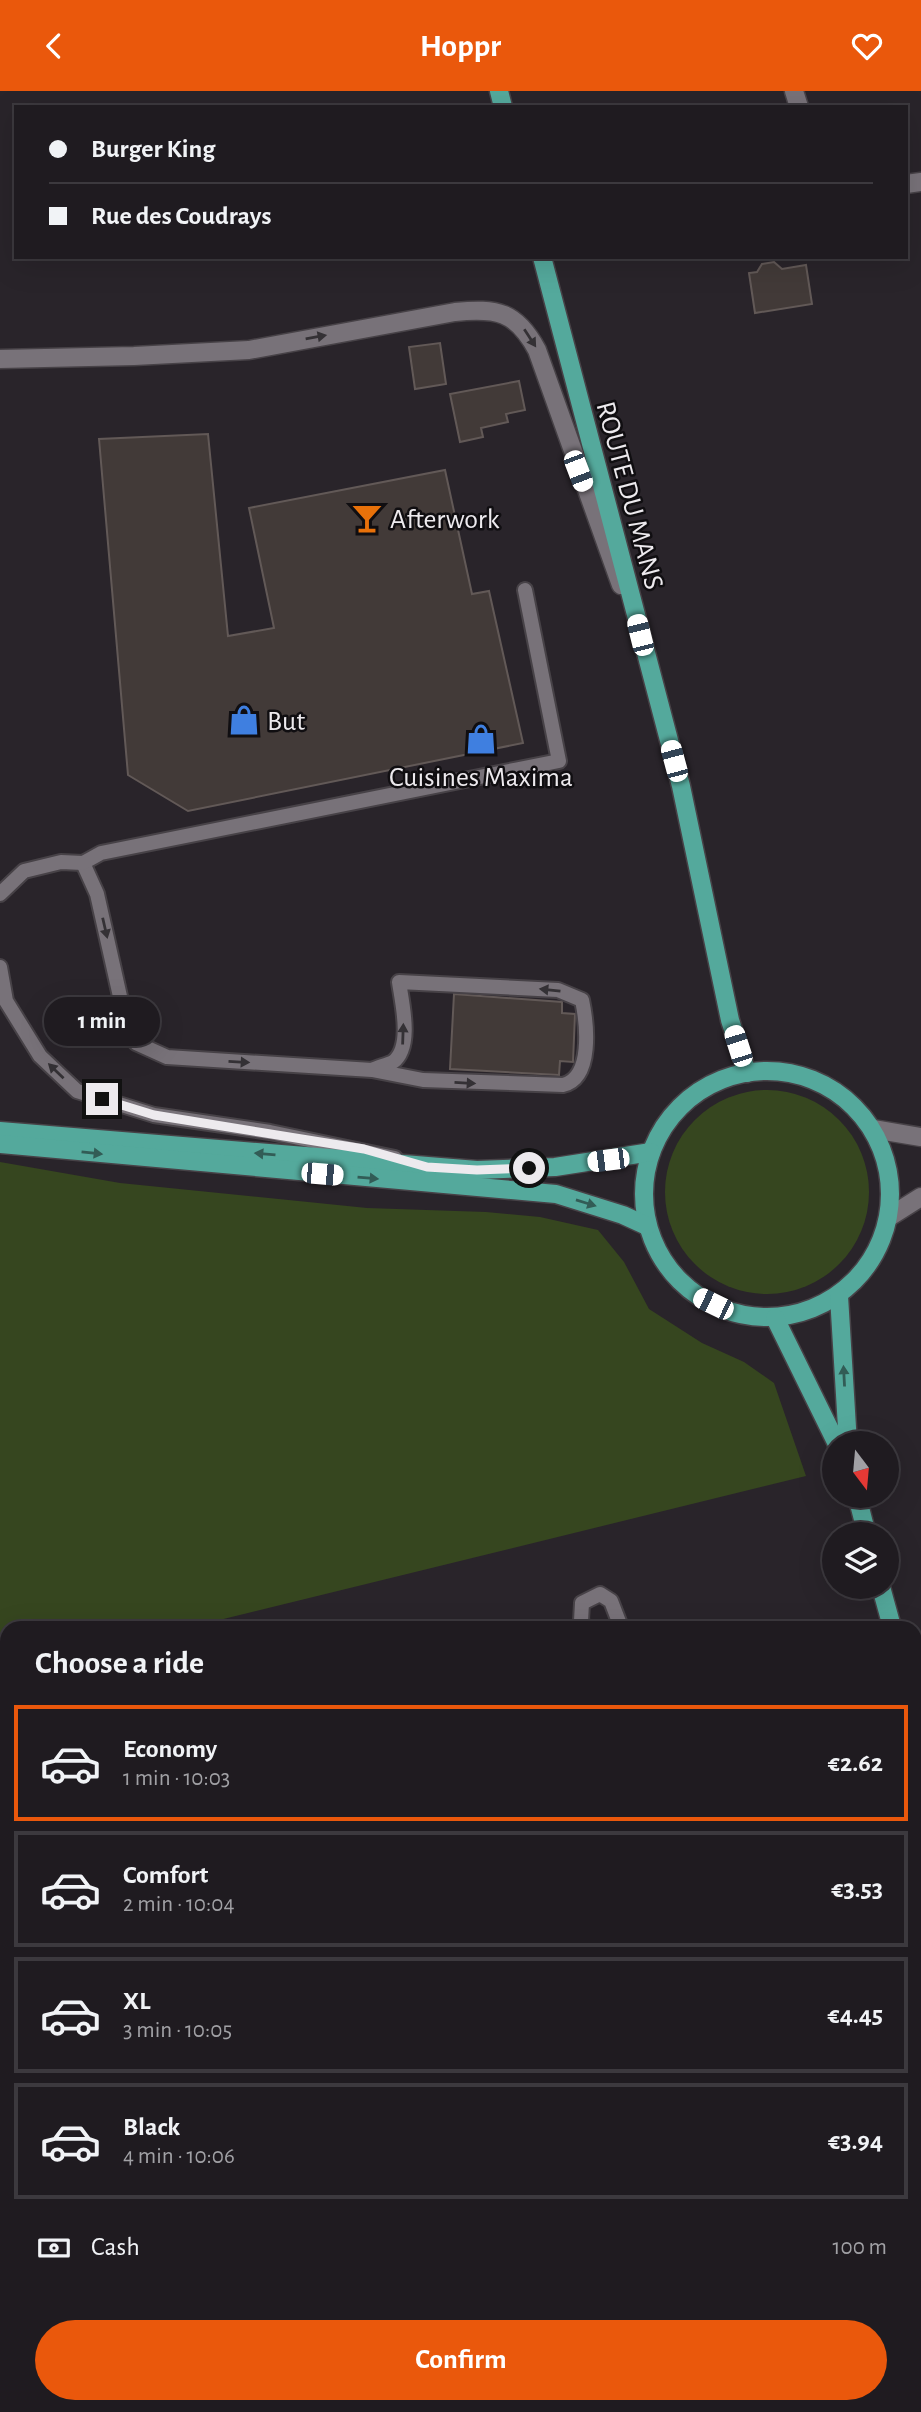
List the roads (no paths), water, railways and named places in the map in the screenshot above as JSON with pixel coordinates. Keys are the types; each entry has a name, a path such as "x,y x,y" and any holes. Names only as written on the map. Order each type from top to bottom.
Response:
{"main road":[{"name":"ROUTE DU MANS","path":"543,259 681,786 708,901 730,1020 747,1073"},
{"path":"783,1072 818,1081 849,1102 873,1129 887,1167 891,1187 889,1217 879,1247 862,1274 839,1296 808,1311 775,1318 733,1313 694,1295 665,1265 647,1226 643,1189 650,1152 666,1123 688,1099 716,1082 747,1073 783,1072"},
{"path":"0,1131 477,1170 555,1167 650,1152"},
{"path":"0,1144 556,1194 623,1215 647,1226"},
{"path":"839,1296 847,1431"},
{"path":"775,1318 831,1431"},
{"path":"884,1599 890,1621"}],"street":[{"path":"0,359 249,350 465,311 493,311 517,322 528,332 537,350 578,471 640,635"},
{"path":"873,1129 921,1137"},
{"path":"889,1217 921,1197"}],"lane":[{"path":"0,894 24,871 61,862 83,863 101,853 559,761 525,590"},
{"path":"83,863 97,894 128,1032 136,1043 167,1058 372,1070 423,1080 549,1087 571,1083 580,1073 584,1058 582,1000 558,990 399,982 404,1016 403,1047 394,1061 372,1070"},
{"path":"0,967 6,1001 40,1056 77,1091 154,1115 364,1149 427,1167"},
{"path":"581,1621 582,1603 600,1594 611,1601 619,1621"}],"place":[{"name":"Afterwork","path":"367,518"},
{"name":"But","path":"244,720"},
{"name":"Cuisines Maxima","path":"481,739"}]}
